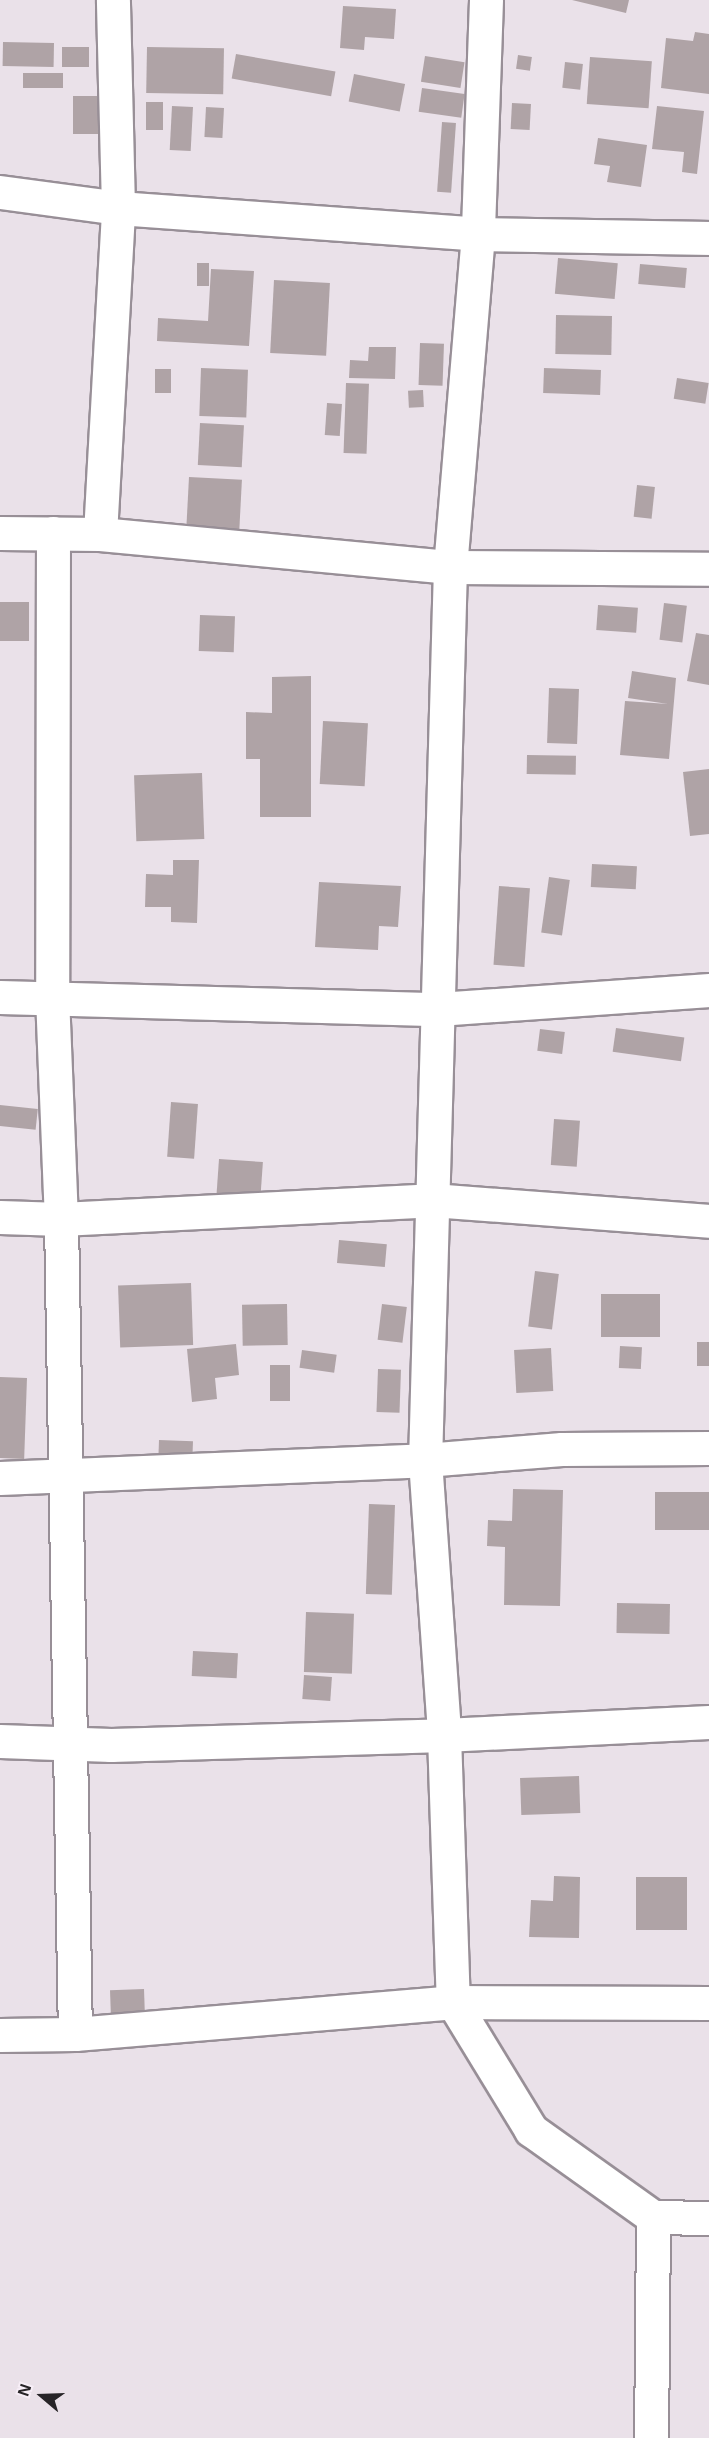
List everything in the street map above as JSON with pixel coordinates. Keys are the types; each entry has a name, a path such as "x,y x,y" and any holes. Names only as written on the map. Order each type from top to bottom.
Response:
{"street":[{"path":"100,534 118,208 113,0"},
{"path":"486,0 478,234 450,567 425,1460 444,1735 453,2002 531,2130 653,2217 709,2218"},
{"path":"0,192 118,208 478,234 709,238"},
{"path":"0,532 100,534 450,567 709,569"},
{"path":"53,533 52,996 61,1219 75,2034"},
{"path":"0,998 52,996 438,1009 709,990"},
{"path":"0,1216 61,1219 432,1200 709,1221"},
{"path":"0,1478 425,1460 562,1449 709,1448"},
{"path":"0,1741 69,1743 444,1735 709,1722"},
{"path":"0,2035 75,2034 453,2002 709,2003"},
{"path":"651,2438 653,2217"}],"building":[{"path":"572,0 629,0 626,13"},
{"path":"343,6 396,9 394,39 365,37 364,50 340,48"},
{"path":"695,32 709,34 709,94 661,88 666,38 693,41"},
{"path":"3,42 54,43 54,67 3,66"},
{"path":"62,47 89,47 89,67 62,67"},
{"path":"147,47 224,48 223,94 146,93"},
{"path":"236,54 335,72 331,96 232,79"},
{"path":"518,55 532,57 530,71 516,69"},
{"path":"425,56 465,62 460,88 421,82"},
{"path":"590,57 652,61 649,108 587,104"},
{"path":"565,62 583,64 580,90 562,88"},
{"path":"23,73 63,73 63,88 23,88"},
{"path":"354,74 405,84 400,111 349,101"},
{"path":"422,88 465,94 461,118 419,112"},
{"path":"73,96 99,96 99,134 73,134"},
{"path":"146,102 163,102 163,130 146,130"},
{"path":"512,103 531,104 530,130 511,129"},
{"path":"172,106 193,107 191,151 170,150"},
{"path":"657,106 704,111 697,174 682,172 684,152 652,149"},
{"path":"206,107 224,108 222,138 204,137"},
{"path":"442,122 456,123 451,193 437,192"},
{"path":"598,138 647,145 641,187 607,182 610,166 594,164"},
{"path":"558,258 618,263 615,299 555,294"},
{"path":"197,263 209,263 209,286 197,286"},
{"path":"640,264 687,268 685,288 638,284"},
{"path":"211,269 254,271 249,346 157,341 158,318 208,321"},
{"path":"274,280 330,283 326,356 270,353"},
{"path":"556,315 612,316 611,355 555,354"},
{"path":"420,343 444,344 443,386 419,385"},
{"path":"369,347 396,347 395,379 349,378 350,360 368,361"},
{"path":"201,368 248,370 246,418 199,416"},
{"path":"544,368 601,370 600,395 543,393"},
{"path":"155,369 171,369 171,393 155,393"},
{"path":"677,378 709,383 705,404 674,399"},
{"path":"346,383 369,384 367,454 344,453"},
{"path":"423,390 424,407 409,408 408,391"},
{"path":"327,403 342,404 340,436 325,435"},
{"path":"200,423 244,425 242,467 198,465"},
{"path":"189,477 242,480 239,531 186,528"},
{"path":"637,485 655,487 652,519 634,517"},
{"path":"0,602 29,602 29,641 0,641"},
{"path":"664,603 687,606 682,643 659,640"},
{"path":"598,605 638,608 636,633 596,630"},
{"path":"200,615 235,616 234,652 199,651"},
{"path":"696,633 709,635 709,685 687,681"},
{"path":"632,671 676,678 669,759 620,755 625,701 668,704 628,698"},
{"path":"311,676 311,817 260,817 260,759 246,759 246,712 272,713 272,677"},
{"path":"549,688 579,689 577,744 547,743"},
{"path":"323,721 368,723 365,786 320,784"},
{"path":"527,755 576,756 576,775 527,774"},
{"path":"709,769 709,834 690,836 683,772"},
{"path":"202,773 204,839 136,841 134,775"},
{"path":"173,860 199,860 197,923 171,922 171,907 145,907 146,874 173,875"},
{"path":"592,864 637,866 636,889 591,887"},
{"path":"549,877 570,880 562,935 541,932"},
{"path":"319,882 401,886 398,927 379,926 378,950 315,947"},
{"path":"499,886 530,888 524,967 493,965"},
{"path":"616,1028 684,1038 681,1061 613,1052"},
{"path":"540,1029 565,1032 562,1054 537,1051"},
{"path":"171,1102 198,1104 194,1159 167,1157"},
{"path":"0,1105 38,1109 36,1130 0,1126"},
{"path":"554,1119 580,1121 577,1167 551,1165"},
{"path":"219,1159 263,1162 260,1210 216,1207"},
{"path":"339,1240 387,1244 385,1267 337,1263"},
{"path":"535,1271 559,1274 552,1330 528,1327"},
{"path":"191,1283 193,1345 120,1348 118,1286"},
{"path":"601,1294 660,1294 660,1337 601,1337"},
{"path":"287,1304 288,1345 243,1346 242,1305"},
{"path":"382,1304 407,1307 402,1343 378,1340"},
{"path":"697,1342 709,1342 709,1366 697,1366"},
{"path":"236,1344 239,1375 215,1378 217,1399 192,1402 187,1349"},
{"path":"620,1346 642,1347 641,1369 619,1368"},
{"path":"551,1348 553,1391 516,1393 514,1350"},
{"path":"302,1350 337,1355 334,1373 299,1368"},
{"path":"270,1365 290,1365 290,1401 270,1401"},
{"path":"378,1369 401,1370 399,1413 376,1412"},
{"path":"0,1377 27,1378 24,1459 0,1458"},
{"path":"159,1440 193,1441 192,1462 158,1461"},
{"path":"513,1489 563,1490 560,1606 504,1605 505,1547 487,1546 488,1520 512,1521"},
{"path":"655,1492 709,1492 709,1530 655,1530"},
{"path":"369,1504 395,1505 392,1595 366,1594"},
{"path":"617,1603 670,1604 669,1634 616,1633"},
{"path":"306,1612 354,1614 352,1674 304,1672"},
{"path":"193,1651 238,1653 237,1678 192,1676"},
{"path":"304,1675 332,1677 330,1701 302,1699"},
{"path":"579,1776 580,1813 521,1815 520,1778"},
{"path":"554,1876 580,1877 579,1938 529,1937 531,1900 553,1901"},
{"path":"636,1877 687,1877 687,1930 636,1930"},
{"path":"144,1989 145,2013 111,2014 110,1990"}]}
